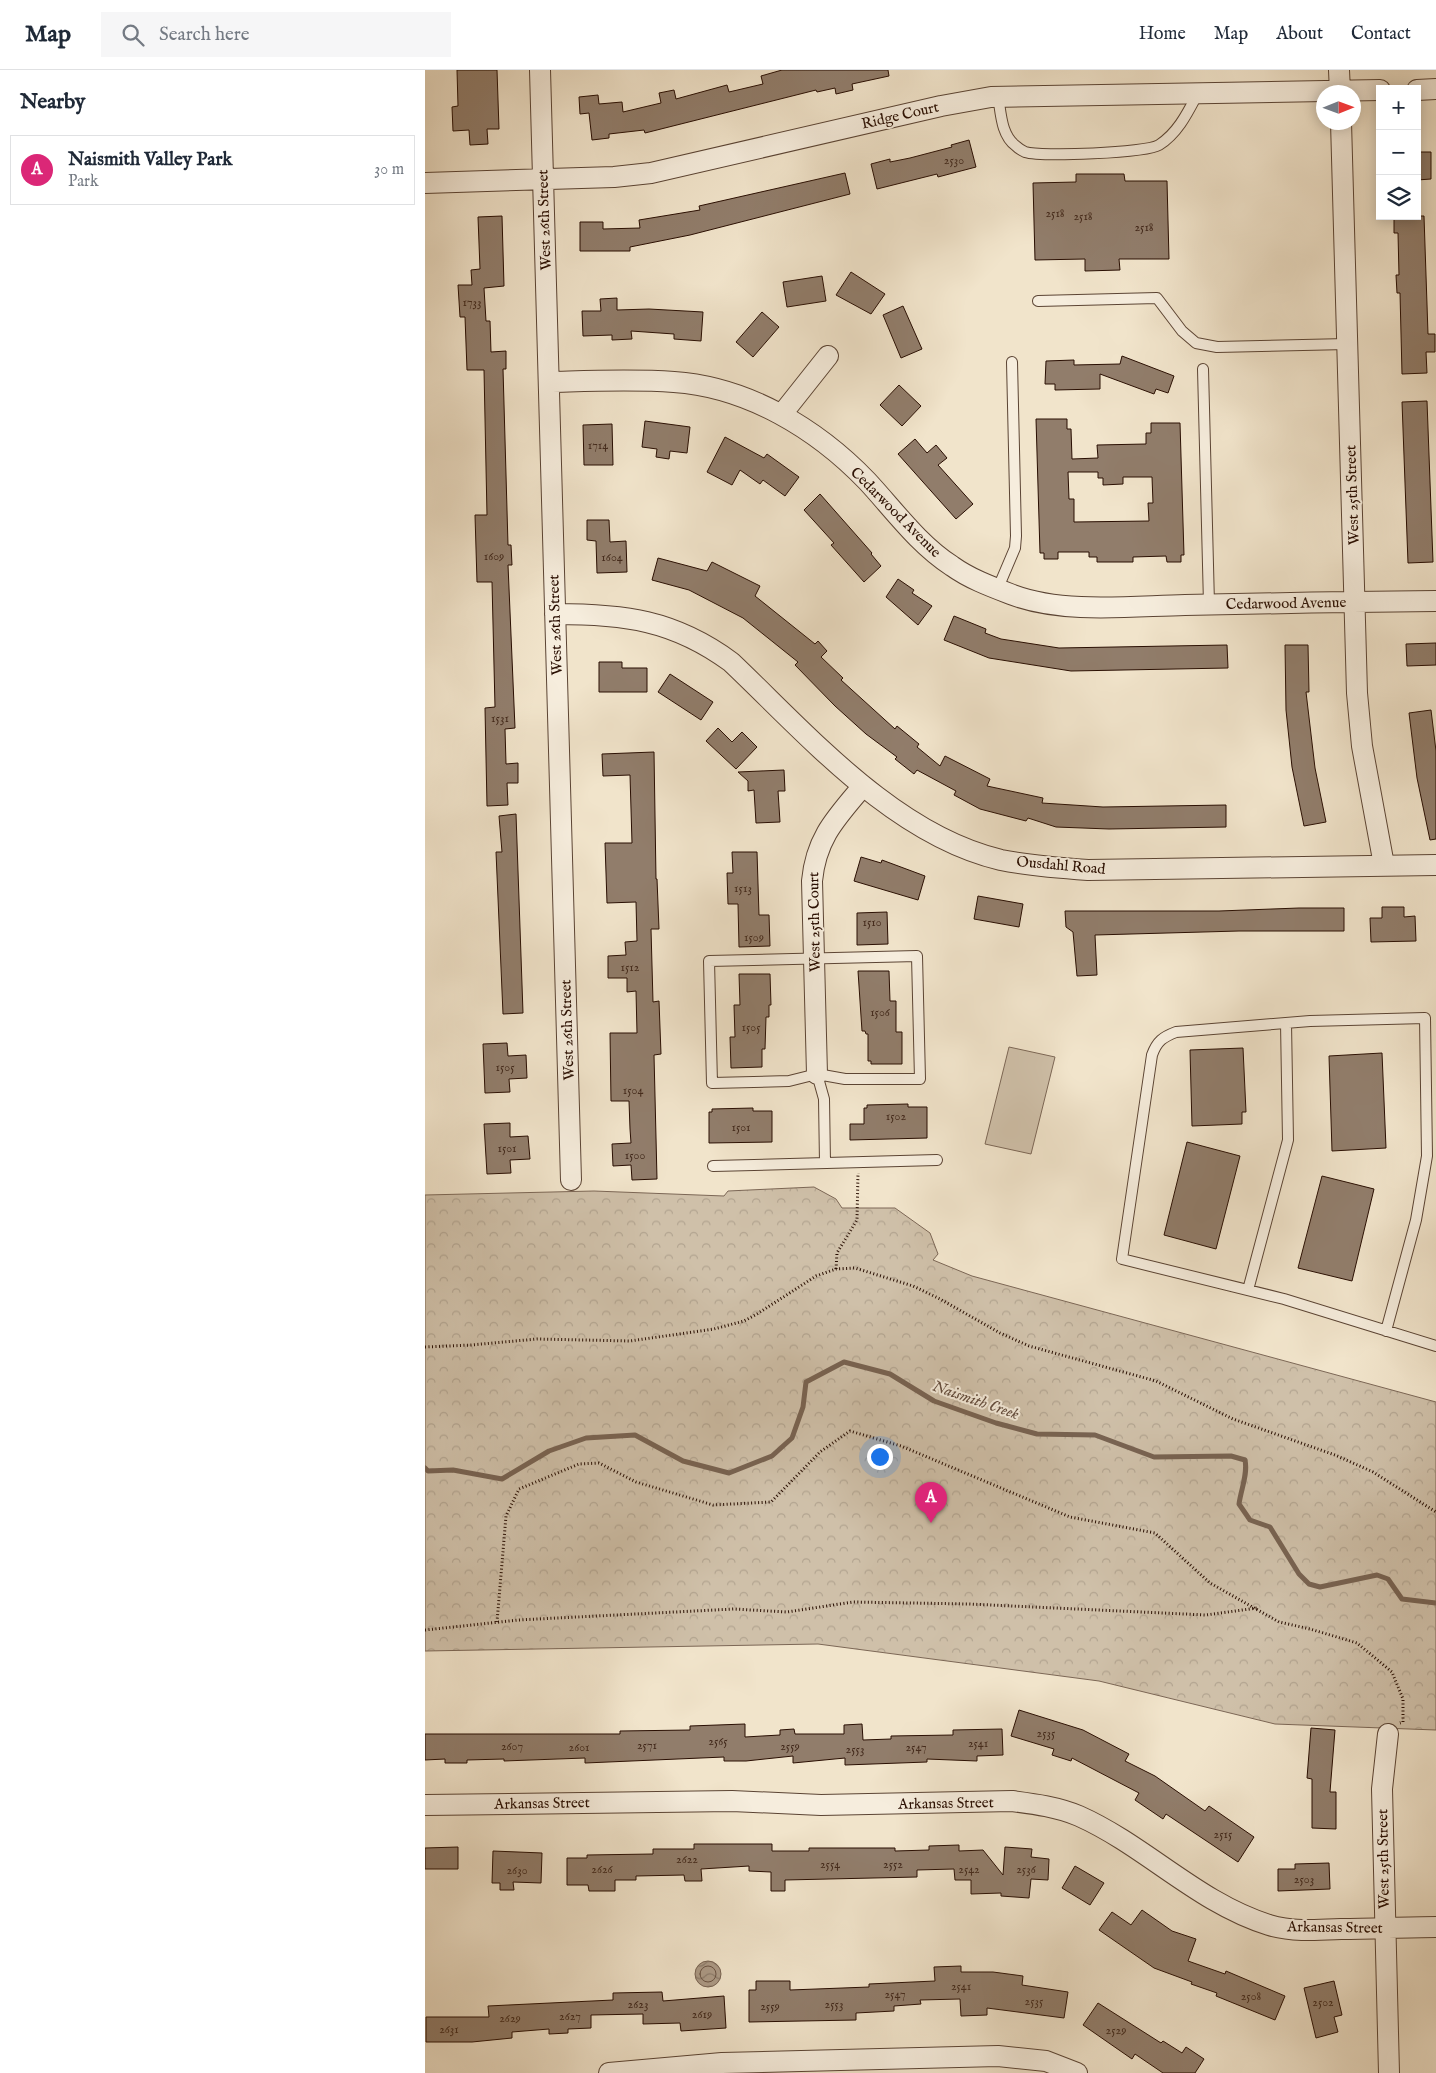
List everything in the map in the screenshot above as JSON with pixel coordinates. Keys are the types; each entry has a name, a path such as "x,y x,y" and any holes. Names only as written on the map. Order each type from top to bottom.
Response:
{"street":[{"name":"West 26th Street","path":"540,70 571,1180"},
{"path":"1339,70 1340,85"},
{"path":"1421,90 1436,89"},
{"name":"Ridge Court","path":"1361,91 1376,90"},
{"name":"Ridge Court","path":"425,183 613,177 651,173 941,106 998,96 1316,92"},
{"name":"West 25th Street","path":"1341,130 1357,693 1362,746 1384,866"},
{"path":"782,414 828,356"},
{"name":"Cedarwood Avenue","path":"549,382 676,382 711,388 782,414 837,453 933,552 970,577 997,588 1042,602 1065,605 1436,600"},
{"name":"Ousdahl Road","path":"555,614 609,615 647,621 685,633 708,645 731,662 876,798 932,833 999,859 1035,866 1097,870 1436,865"},
{"name":"West 25th Court","path":"817,1074 812,881 814,861 831,824 863,786"},
{"name":"West 25th Street","path":"1387,1734 1382,1789 1389,2073"},
{"name":"Arkansas Street","path":"425,1805 723,1801 821,1805 1013,1801 1037,1804 1078,1816 1103,1828 1210,1898 1254,1920 1271,1926 1303,1930 1436,1927"},
{"path":"609,2073 722,2063 866,2066 998,2056 1046,2061 1077,2073"}],"lane":[{"path":"998,96 1006,135 1014,145 1025,152 1051,154 1139,151 1158,146 1174,133 1198,93"},
{"path":"1038,301 1157,298 1182,331 1196,343 1217,347 1347,344"},
{"path":"997,588 1015,548 1016,536 1012,362"},
{"path":"1203,369 1209,604"},
{"path":"917,956 920,1080 845,1079 817,1074 789,1081 712,1083 709,961 917,956"},
{"path":"1386,1331 1431,1170 1427,1156 1425,1018 1286,1023 1176,1032 1163,1037 1156,1044 1152,1055 1122,1259 1284,1299 1386,1331 1436,1346"},
{"path":"1248,1290 1287,1140 1286,1023"},
{"path":"817,1074 824,1099 825,1163"},
{"path":"713,1166 937,1160"}],"path":[{"path":"836,1269 837,1253 857,1220 859,1162"},
{"path":"425,1347 537,1339 630,1341 714,1329 743,1321 799,1286 836,1269 855,1268 887,1277 940,1298 1000,1333 1029,1346 1156,1381 1233,1419 1335,1455 1373,1472 1436,1512"},
{"path":"497,1622 506,1516 519,1489 579,1464 599,1463 636,1482 713,1505 771,1502 820,1452 850,1431 901,1446 1070,1517 1155,1532 1210,1584 1257,1608 1279,1622 1310,1629 1357,1644 1392,1672 1403,1698 1403,1722 1387,1734"},
{"path":"425,1630 497,1622 734,1609 787,1612 853,1602 969,1604 1205,1615 1257,1608"}],"green space":[{"path":"1009,1047 1055,1057 1031,1154 985,1144"},
{"path":"814,1187 836,1199 842,1208 895,1208 930,1233 938,1254 933,1260 972,1276 1436,1402 1436,1730 1275,1724 1099,1681 818,1644 425,1651 425,1195 594,1191 724,1196 728,1191"}],"water":[{"path":"708,1961 717,1965 721,1974 717,1983 708,1987 699,1983 695,1974 699,1965"}],"building":[{"path":"457,70 497,70 499,129 487,129 488,144 470,145 469,130 453,131 452,107 458,106"},
{"path":"782,70 888,70 889,76 852,84 853,90 836,94 835,88 817,92 816,90 645,133 644,130 609,134 609,138 592,140 589,113 580,114 579,97 598,95 599,104 622,102 623,112 661,103 659,93 674,90 676,99 727,85 729,92 763,84 761,76"},
{"path":"969,140 976,167 938,177 937,174 877,189 871,164 890,159 890,162 910,158 952,147 951,145"},
{"path":"1421,152 1431,152 1431,179 1421,180"},
{"path":"845,173 850,194 690,235 630,247 630,251 580,251 580,222 603,222 603,229 640,228 639,220 700,210 699,206"},
{"path":"1076,174 1124,174 1125,181 1167,181 1169,259 1119,259 1120,270 1085,271 1085,259 1035,260 1033,183 1076,182"},
{"path":"502,216 504,286 484,288 486,321 490,321 491,352 506,351 506,369 503,369 508,545 511,545 512,565 508,565 515,728 505,729 506,764 518,763 518,783 507,783 508,805 487,806 485,708 495,707 492,582 477,582 475,515 487,515 484,370 467,370 465,317 460,317 458,285 472,285 471,270 480,269 478,217"},
{"path":"1421,216 1424,216 1428,334 1435,334 1435,352 1426,352 1427,373 1402,374 1400,293 1397,293 1396,275 1399,275 1398,233 1394,233 1394,220 1421,220"},
{"path":"851,272 885,294 871,314 836,295"},
{"path":"822,276 826,301 787,307 783,282"},
{"path":"617,298 617,310 649,309 703,312 701,341 674,339 674,334 631,331 632,339 612,340 612,335 583,336 582,311 601,311 600,299"},
{"path":"903,306 922,349 901,358 883,315"},
{"path":"762,312 779,327 753,357 736,342"},
{"path":"1122,356 1174,376 1168,393 1156,389 1154,394 1100,374 1100,389 1055,390 1055,384 1045,384 1046,361 1074,360 1074,365 1120,364"},
{"path":"899,385 921,406 902,426 880,405"},
{"path":"1427,401 1433,562 1408,563 1402,402"},
{"path":"1036,419 1067,419 1067,429 1071,429 1072,459 1098,458 1097,445 1146,444 1146,433 1151,433 1151,423 1180,423 1184,555 1181,555 1181,562 1167,562 1166,556 1133,557 1133,562 1097,562 1097,557 1089,557 1089,552 1058,552 1058,559 1044,559 1044,553 1040,553","holes":["1068,472 1098,472 1098,478 1103,478 1103,485 1123,484 1123,477 1152,477 1153,503 1148,503 1149,521 1074,522 1074,499 1069,499"]},
{"path":"645,421 690,427 687,453 670,451 669,459 656,457 657,449 642,447"},
{"path":"612,424 613,465 584,465 583,425"},
{"path":"725,437 764,458 767,454 799,477 785,496 763,480 760,484 740,470 732,485 707,472"},
{"path":"915,439 927,453 936,445 947,458 938,465 973,504 956,519 898,454"},
{"path":"820,494 872,553 881,566 864,582 831,545 834,543 804,510"},
{"path":"587,520 609,520 610,542 626,541 627,572 597,573 596,541 587,540"},
{"path":"658,558 707,571 712,562 760,586 755,596 815,644 818,641 827,651 821,657 843,678 841,680 895,729 897,726 919,744 917,747 940,766 945,756 990,779 987,786 1043,798 1042,803 1103,807 1226,805 1226,827 1109,829 1056,827 1028,818 1026,821 980,809 954,795 956,791 917,770 914,774 895,759 897,757 866,734 835,706 795,665 798,662 743,618 689,590 652,580"},
{"path":"898,579 914,590 912,593 932,606 918,625 886,597"},
{"path":"954,616 986,629 985,633 1001,639 1059,648 1227,645 1228,668 1071,671 989,658 944,640"},
{"path":"1436,643 1436,665 1407,666 1406,644"},
{"path":"1285,645 1308,645 1309,692 1306,692 1315,768 1326,822 1304,826 1292,767 1286,710"},
{"path":"599,662 622,662 622,668 647,668 647,692 599,692"},
{"path":"670,674 713,702 701,720 658,692"},
{"path":"1431,710 1436,751 1436,839 1430,840 1417,778 1409,713"},
{"path":"718,728 732,742 742,732 757,747 736,769 706,741"},
{"path":"654,752 656,879 659,929 651,929 653,1002 659,1001 661,1054 654,1055 657,1179 632,1180 631,1165 613,1166 612,1144 631,1143 629,1101 611,1101 610,1033 637,1033 636,991 627,992 627,978 608,978 608,956 626,955 625,942 637,941 636,902 607,903 605,843 632,843 630,775 603,776 602,754"},
{"path":"784,770 785,791 778,791 780,822 756,823 754,790 748,791 748,781 738,772"},
{"path":"516,814 523,1013 503,1014 496,852 502,852 499,816"},
{"path":"732,852 757,852 759,915 769,915 770,946 739,947 738,904 728,904 727,873 733,873"},
{"path":"861,857 881,863 882,860 925,876 918,900 854,881"},
{"path":"978,896 1023,904 1019,927 974,919"},
{"path":"1382,907 1404,907 1404,917 1415,916 1416,941 1371,942 1370,918 1382,918"},
{"path":"1344,908 1344,931 1239,931 1095,935 1097,975 1077,976 1073,932 1066,927 1065,911 1219,911"},
{"path":"887,912 888,944 857,945 857,913"},
{"path":"858,971 889,971 890,1001 896,1001 896,1032 902,1032 902,1064 871,1064 871,1061 868,1061 868,1034 862,1031"},
{"path":"739,974 770,974 771,1005 769,1005 769,1017 766,1017 765,1049 762,1049 762,1067 731,1068 730,1037 735,1037 734,1005 740,1005"},
{"path":"507,1043 508,1056 526,1055 527,1078 509,1079 510,1092 485,1093 483,1044"},
{"path":"1243,1048 1246,1112 1242,1112 1242,1124 1192,1126 1190,1050"},
{"path":"1382,1053 1386,1148 1332,1151 1329,1056"},
{"path":"908,1104 908,1107 927,1107 927,1138 850,1140 850,1124 864,1124 864,1108 867,1108 867,1105"},
{"path":"753,1108 753,1111 772,1111 772,1142 709,1143 709,1112 712,1112 712,1109"},
{"path":"510,1123 510,1137 528,1136 530,1159 510,1160 511,1173 487,1174 484,1124"},
{"path":"1187,1142 1240,1156 1216,1249 1164,1235"},
{"path":"1322,1176 1374,1189 1352,1281 1298,1268"},
{"path":"1019,1710 1083,1730 1129,1754 1125,1761 1155,1776 1205,1811 1209,1806 1254,1837 1238,1862 1166,1814 1163,1819 1135,1800 1139,1793 1072,1758 1071,1761 1052,1755 1054,1749 1011,1736"},
{"path":"745,1724 745,1737 780,1735 780,1730 794,1729 795,1734 844,1734 844,1725 862,1724 863,1740 891,1739 891,1736 953,1735 953,1730 1002,1729 1003,1755 977,1756 977,1761 927,1759 927,1762 845,1765 845,1758 793,1763 793,1756 746,1761 724,1761 724,1757 585,1763 585,1758 504,1761 504,1759 467,1760 467,1763 445,1763 445,1759 425,1760 425,1734 620,1734 620,1731 690,1730 690,1726"},
{"path":"1311,1728 1335,1730 1330,1792 1336,1792 1336,1829 1312,1828 1312,1779 1307,1778"},
{"path":"694,1844 772,1844 772,1851 809,1851 809,1848 895,1848 895,1851 929,1850 929,1846 959,1845 959,1851 983,1850 1003,1875 1005,1847 1032,1849 1031,1857 1049,1859 1048,1880 1031,1879 1029,1898 1001,1896 1001,1893 971,1894 971,1880 955,1880 954,1869 917,1870 917,1877 785,1880 785,1891 771,1891 771,1872 749,1871 749,1866 701,1869 702,1881 685,1881 684,1875 636,1876 636,1880 615,1880 615,1891 589,1891 588,1885 567,1885 567,1858 587,1858 587,1855 653,1854 653,1849 694,1849"},
{"path":"458,1847 458,1869 425,1869 425,1848"},
{"path":"493,1851 542,1853 541,1883 513,1882 514,1890 500,1890 500,1883 492,1883"},
{"path":"1329,1863 1330,1889 1278,1891 1278,1869 1295,1869 1295,1864"},
{"path":"1075,1866 1104,1883 1090,1905 1062,1888"},
{"path":"1142,1910 1172,1931 1196,1939 1188,1961 1225,1974 1226,1971 1285,1996 1275,2020 1216,1996 1217,1993 1191,1984 1192,1982 1154,1968 1099,1930 1112,1912 1131,1925"},
{"path":"961,1966 961,1972 993,1972 1023,1976 1022,1985 1068,1992 1064,2018 987,2008 987,2015 961,2016 960,1999 920,2000 921,2004 894,2006 894,2011 856,2013 856,2020 749,2022 749,1990 756,1990 756,1981 790,1981 790,1990 869,1987 869,1984 935,1981 934,1967"},
{"path":"1334,1981 1342,2015 1334,2017 1338,2032 1316,2038 1304,1988"},
{"path":"662,1992 663,2001 724,1996 726,2028 681,2031 680,2023 643,2024 643,2014 591,2015 591,2028 568,2029 568,2033 549,2034 549,2029 512,2032 512,2038 472,2042 426,2042 426,2017 489,2017 488,2006 613,2000 613,1993"},
{"path":"1098,2003 1161,2043 1163,2041 1182,2053 1186,2047 1204,2059 1195,2073 1163,2073 1135,2054 1132,2059 1083,2025"}],"waterway":[{"name":"Naismith Creek","path":"425,1468 428,1471 453,1470 502,1479 549,1451 586,1438 635,1435 683,1461 729,1473 772,1456 792,1438 803,1407 806,1382 844,1362 890,1374 934,1401 996,1423 1037,1434 1095,1435 1154,1457 1231,1456 1245,1460 1245,1476 1239,1504 1250,1520 1270,1527 1299,1574 1309,1584 1320,1587 1377,1575 1388,1579 1402,1599 1436,1603"}],"place":[{"name":"Naismith Valley Park","path":"931,1523"}]}
